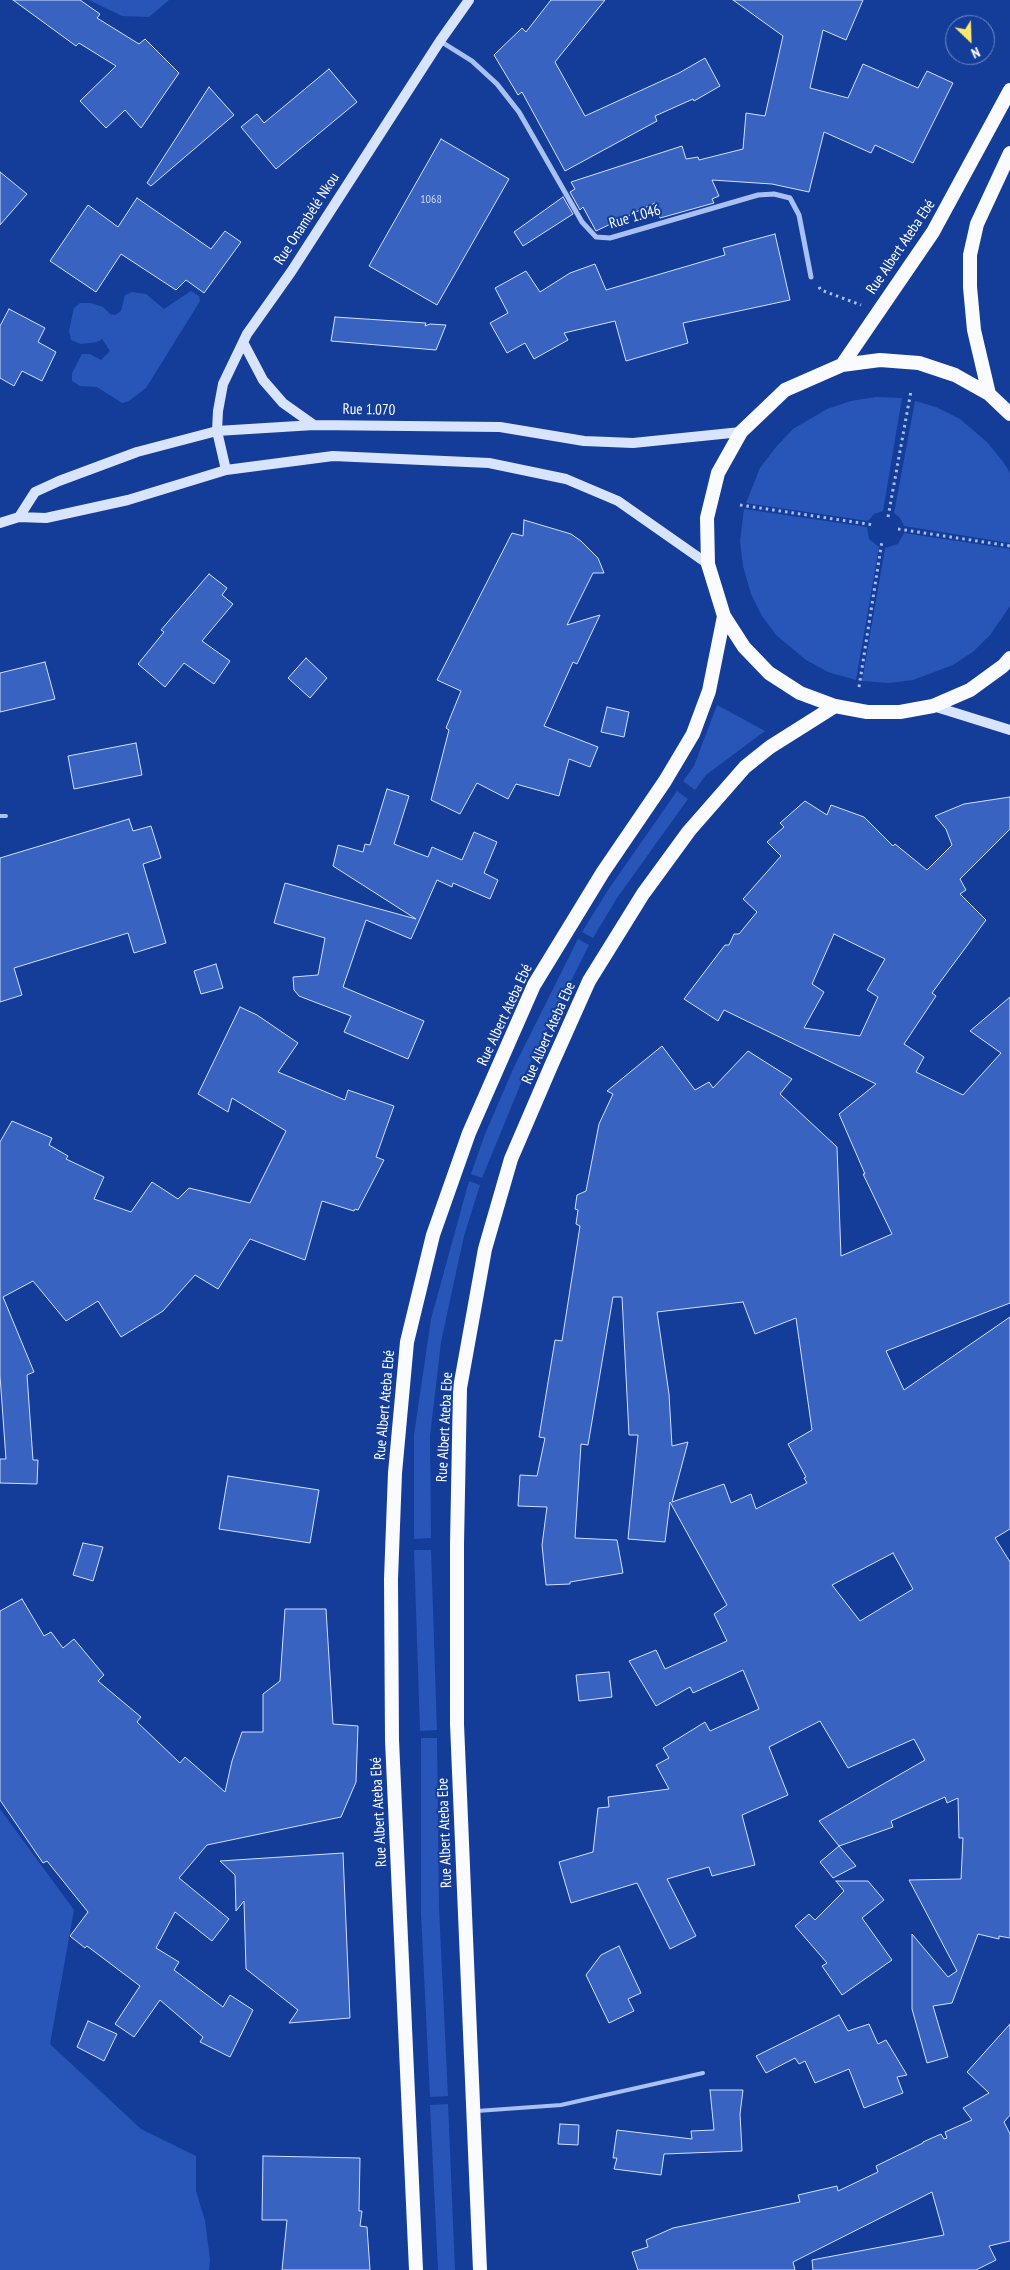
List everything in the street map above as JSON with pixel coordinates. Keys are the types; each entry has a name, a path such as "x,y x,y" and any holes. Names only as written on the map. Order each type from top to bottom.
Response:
{"highway":[{"name":"Rue Albert Ateba Ebé","path":"842,365 933,232 1010,90"},
{"path":"989,394 974,330 970,287 970,255 977,224 1010,154"},
{"path":"1010,414 989,394 955,375 919,364 880,360 842,365 786,390 741,432 718,473 707,518 708,564 724,616 744,647 770,673 800,693 834,706 867,712 900,712 933,706 970,690 1003,666 1010,658"},
{"name":"Rue Albert Ateba Ebé","path":"416,2270 392,1740 391,1579 395,1473 407,1342 433,1235 473,1125 534,985 603,872 665,780 693,734 709,691 724,616"},
{"name":"Rue Albert Ateba Ebe","path":"480,2270 457,1724 457,1544 460,1388 485,1249 511,1159 589,981 644,894 689,832 745,767 770,747 834,706"}],"main road":[{"name":"Rue Onambélé Nkou","path":"226,470 217,431 223,384 243,342 292,272 440,41 469,0"},
{"path":"243,342 263,380 283,402 314,425"},
{"name":"Rue 1.070","path":"19,518 36,492 59,481 137,452 217,431 314,425 500,427 584,441 633,443 741,432"},
{"path":"0,523 19,518 46,518 110,504 226,470 333,456 489,463 566,479 618,501 708,564"},
{"path":"933,706 1010,730"}],"street":[{"name":"Rue 1.046","path":"440,41 472,61 497,84 519,112 582,222 596,237 610,238 758,195 774,194 790,198 799,215 811,277"}],"lane":[{"path":"0,816 6,816"},
{"path":"473,2111 561,2105 703,2073"}],"path":[{"path":"811,277 821,290 878,310"},
{"path":"888,517 911,392"},
{"path":"740,505 874,525"},
{"path":"898,529 1010,546"},
{"path":"859,687 882,541"}],"shaded area":[{"path":"89,0 169,0 149,17 122,16"},
{"path":"191,291 199,296 200,301 146,388 129,401 122,403 97,387 80,386 72,381 72,373 82,354 90,354 101,360 110,351 102,339 97,342 81,344 71,340 69,331 74,308 80,303 91,303 103,307 110,314 115,315 121,311 125,295 132,292 146,294 164,309"},
{"path":"876,397 902,398 883,511 874,514 868,521 746,503 760,468 793,429 827,409 851,401"},
{"path":"915,401 936,407 960,419 987,442 1004,463 1010,473 1010,543 904,526 900,518 894,513"},
{"path":"744,509 867,527 869,539 879,547 856,680 828,672 806,660 776,635 762,616 751,594 743,566 740,541"},
{"path":"904,533 1010,549 1010,606 990,635 974,651 953,665 913,680 889,683 862,681 885,548 898,544"},
{"path":"717,705 765,731 706,775 695,790 683,781 694,766"},
{"path":"677,791 688,799 617,898 593,938 582,932 608,890"},
{"path":"578,939 589,945 526,1071 482,1178 471,1174 485,1134 514,1067"},
{"path":"469,1181 480,1185 464,1236 441,1342 430,1436 431,1538 414,1539 414,1435 431,1319"},
{"path":"414,1550 431,1550 437,1730 420,1731"},
{"path":"421,1738 437,1738 439,1908 448,2096 430,2097 421,1914"},
{"path":"0,1809 74,1910 50,2044 141,2129 196,2156 196,2191 205,2221 210,2259 209,2270 0,2270"},
{"path":"448,2104 455,2270 438,2270 430,2105"}],"building":[{"path":"13,0 80,0 100,14 97,18 139,44 145,39 179,73 141,128 125,110 106,128 80,101 116,66 79,43 76,46"},
{"path":"551,0 605,0 555,62 585,116 679,73 705,58 720,86 694,101 693,99 655,116 657,121 565,171 522,92 518,95 494,55 522,28 526,32"},
{"path":"733,0 863,0 846,40 823,30 810,88 848,98 863,64 918,88 927,71 953,83 913,163 875,145 871,153 824,132 809,192 772,184 712,180 719,196 712,199 714,203 660,218 655,203 596,231 583,207 580,210 570,192 575,189 571,182 682,146 686,159 698,157 699,160 743,149 746,113 765,116 783,36"},
{"path":"329,69 357,102 276,169 241,127 257,114 264,123"},
{"path":"209,87 234,115 151,186 147,183"},
{"path":"441,139 509,179 437,305 369,266"},
{"path":"0,172 27,194 0,225"},
{"path":"563,197 573,214 523,246 514,232"},
{"path":"137,198 211,249 225,231 241,242 204,293 186,280 176,290 121,254 96,292 50,261 88,205 118,227"},
{"path":"775,234 790,300 683,323 688,343 626,361 615,321 564,333 568,340 534,359 525,343 507,353 490,323 508,313 495,288 526,271 540,292 570,273 595,264 606,290 725,255 723,248"},
{"path":"9,309 45,328 38,342 56,352 42,381 22,371 14,386 0,378 0,326"},
{"path":"335,317 426,323 425,326 430,324 446,325 436,350 331,341"},
{"path":"524,520 571,534 598,558 604,573 593,573 567,625 600,615 577,664 573,662 544,726 598,747 590,767 569,759 559,796 516,784 508,799 477,783 460,814 431,800 449,730 446,728 461,691 437,680 512,533 523,536"},
{"path":"209,574 227,588 222,595 233,604 202,641 230,661 214,684 184,663 165,687 138,664 164,632 161,630"},
{"path":"306,658 327,678 310,698 288,678"},
{"path":"45,662 55,699 0,712 0,673"},
{"path":"607,707 629,712 624,737 601,732"},
{"path":"136,743 142,775 74,789 68,756"},
{"path":"387,789 409,796 394,844 428,857 432,847 462,860 474,832 497,842 484,873 498,880 490,899 453,883 452,887 437,880 411,939 366,920 343,987 424,1021 408,1059 344,1032 351,1016 299,996 294,990 293,977 318,975 325,938 274,923 285,883 416,919 333,866 338,845 363,852 365,844 370,845"},
{"path":"1010,797 1010,829 960,879 966,890 960,894 986,920 932,993 936,996 904,1044 924,1057 916,1072 963,1095 1001,1053 970,1031 1010,997 1010,1303 886,1351 904,1390 1010,1317 1010,1529 995,1538 1010,1562 1010,1938 999,1936 999,1939 978,1934 952,2003 933,2006 948,2057 927,2063 912,2009 912,1934 948,1977 957,1971 909,1880 961,1879 963,1838 959,1838 958,1798 947,1803 945,1797 891,1821 893,1827 839,1846 819,1821 925,1760 914,1739 848,1768 820,1721 769,1747 788,1795 742,1815 755,1865 712,1876 709,1867 667,1879 696,1936 670,1949 637,1883 571,1903 559,1862 593,1852 598,1808 609,1807 608,1797 669,1789 656,1765 669,1758 663,1748 705,1722 710,1731 759,1709 743,1670 693,1693 690,1687 656,1706 629,1661 656,1650 665,1669 727,1641 714,1614 727,1605 670,1502 665,1542 628,1539 638,1435 629,1435 622,1297 613,1297 588,1445 581,1444 575,1538 617,1540 623,1573 570,1582 570,1584 546,1585 542,1545 547,1507 518,1506 520,1475 537,1476 545,1438 539,1437 555,1340 562,1341 580,1226 576,1224 578,1210 575,1209 577,1195 586,1191 599,1124 613,1094 607,1091 662,1046 695,1090 709,1082 713,1088 748,1051 792,1079 780,1094 837,1147 841,1256 892,1234 863,1174 865,1174 839,1114 876,1084 724,1010 718,1021 684,999 725,945 729,945 734,934 739,934 757,912 743,899 781,856 767,842 784,827 780,823 805,801 827,815 831,805 864,817 893,846 895,844 927,870 952,845 946,829 935,816 964,804","holes":["834,934 885,959 867,990 878,997 860,1036 804,1028 824,992 812,984","743,1302 755,1334 796,1318 812,1430 788,1444 806,1477 804,1478 807,1483 756,1509 751,1494 731,1503 724,1484 672,1502 688,1442 672,1446 669,1394 657,1312","893,1553 913,1589 860,1621 832,1585"]},
{"path":"129,819 133,831 151,826 161,858 143,864 166,943 134,953 128,933 14,968 22,995 0,1002 0,858"},
{"path":"216,964 223,988 201,994 194,971"},
{"path":"240,1007 257,1015 298,1043 278,1072 345,1100 348,1090 394,1106 376,1157 384,1160 358,1210 355,1209 354,1211 322,1201 305,1260 250,1239 218,1289 195,1275 163,1311 121,1337 98,1301 66,1321 33,1281 3,1297 34,1372 27,1375 33,1460 38,1460 37,1484 0,1483 0,1459 6,1459 0,1376 0,1142 12,1121 52,1138 49,1145 68,1156 66,1159 104,1177 94,1199 131,1212 152,1182 178,1199 189,1188 250,1203 286,1131 232,1098 228,1112 198,1094"},
{"path":"228,1476 319,1490 310,1543 219,1529"},
{"path":"83,1543 103,1547 93,1581 73,1575"},
{"path":"22,1599 44,1636 51,1632 63,1648 74,1639 104,1675 98,1681 141,1717 137,1722 180,1763 185,1757 225,1792 232,1761 242,1732 263,1732 263,1694 280,1681 285,1609 326,1609 333,1724 358,1726 356,1782 341,1817 207,1845 179,1878 229,1919 212,1941 175,1912 156,1948 179,1962 174,1970 223,2007 230,1995 253,2010 230,2057 200,2042 203,2037 160,2000 134,2037 115,2024 140,1986 87,1946 85,1948 70,1936 88,1912 47,1861 43,1863 0,1800 0,1611"},
{"path":"609,1672 612,1697 579,1701 576,1675"},
{"path":"839,1846 856,1866 833,1878 820,1862"},
{"path":"343,1853 350,2018 289,2023 298,2010 246,1969 244,1901 236,1911 235,1875 220,1861"},
{"path":"836,1881 868,1881 884,1900 862,1918 892,1960 842,1995 822,1966 827,1963 795,1926 809,1914 815,1920 844,1891"},
{"path":"619,1946 641,1993 628,1999 634,2011 609,2023 586,1975 601,1955"},
{"path":"839,2015 848,2031 869,2024 878,2044 886,2040 907,2075 897,2077 903,2093 864,2108 849,2069 815,2083 805,2061 799,2064 795,2058 766,2073 756,2056"},
{"path":"88,2021 117,2034 104,2061 77,2047"},
{"path":"1010,2024 1010,2115 1004,2122 1010,2134 1010,2241 989,2246 996,2260 976,2270 813,2270 812,2260 944,2235 932,2192 793,2262 795,2270 638,2270 632,2252 648,2247 646,2240 673,2228 800,2202 798,2195 837,2186 838,2191 878,2172 876,2166 923,2142 941,2134 944,2139 947,2138 945,2132 972,2120 963,2108 989,2093 967,2072"},
{"path":"710,2090 743,2090 740,2114 742,2151 664,2154 661,2175 614,2169 617,2158 613,2158 617,2130 692,2139 691,2131 714,2130"},
{"path":"560,2124 579,2125 578,2145 558,2144"},
{"path":"263,2156 360,2158 359,2211 362,2211 360,2226 367,2227 370,2270 282,2270 287,2220 262,2220"}]}
